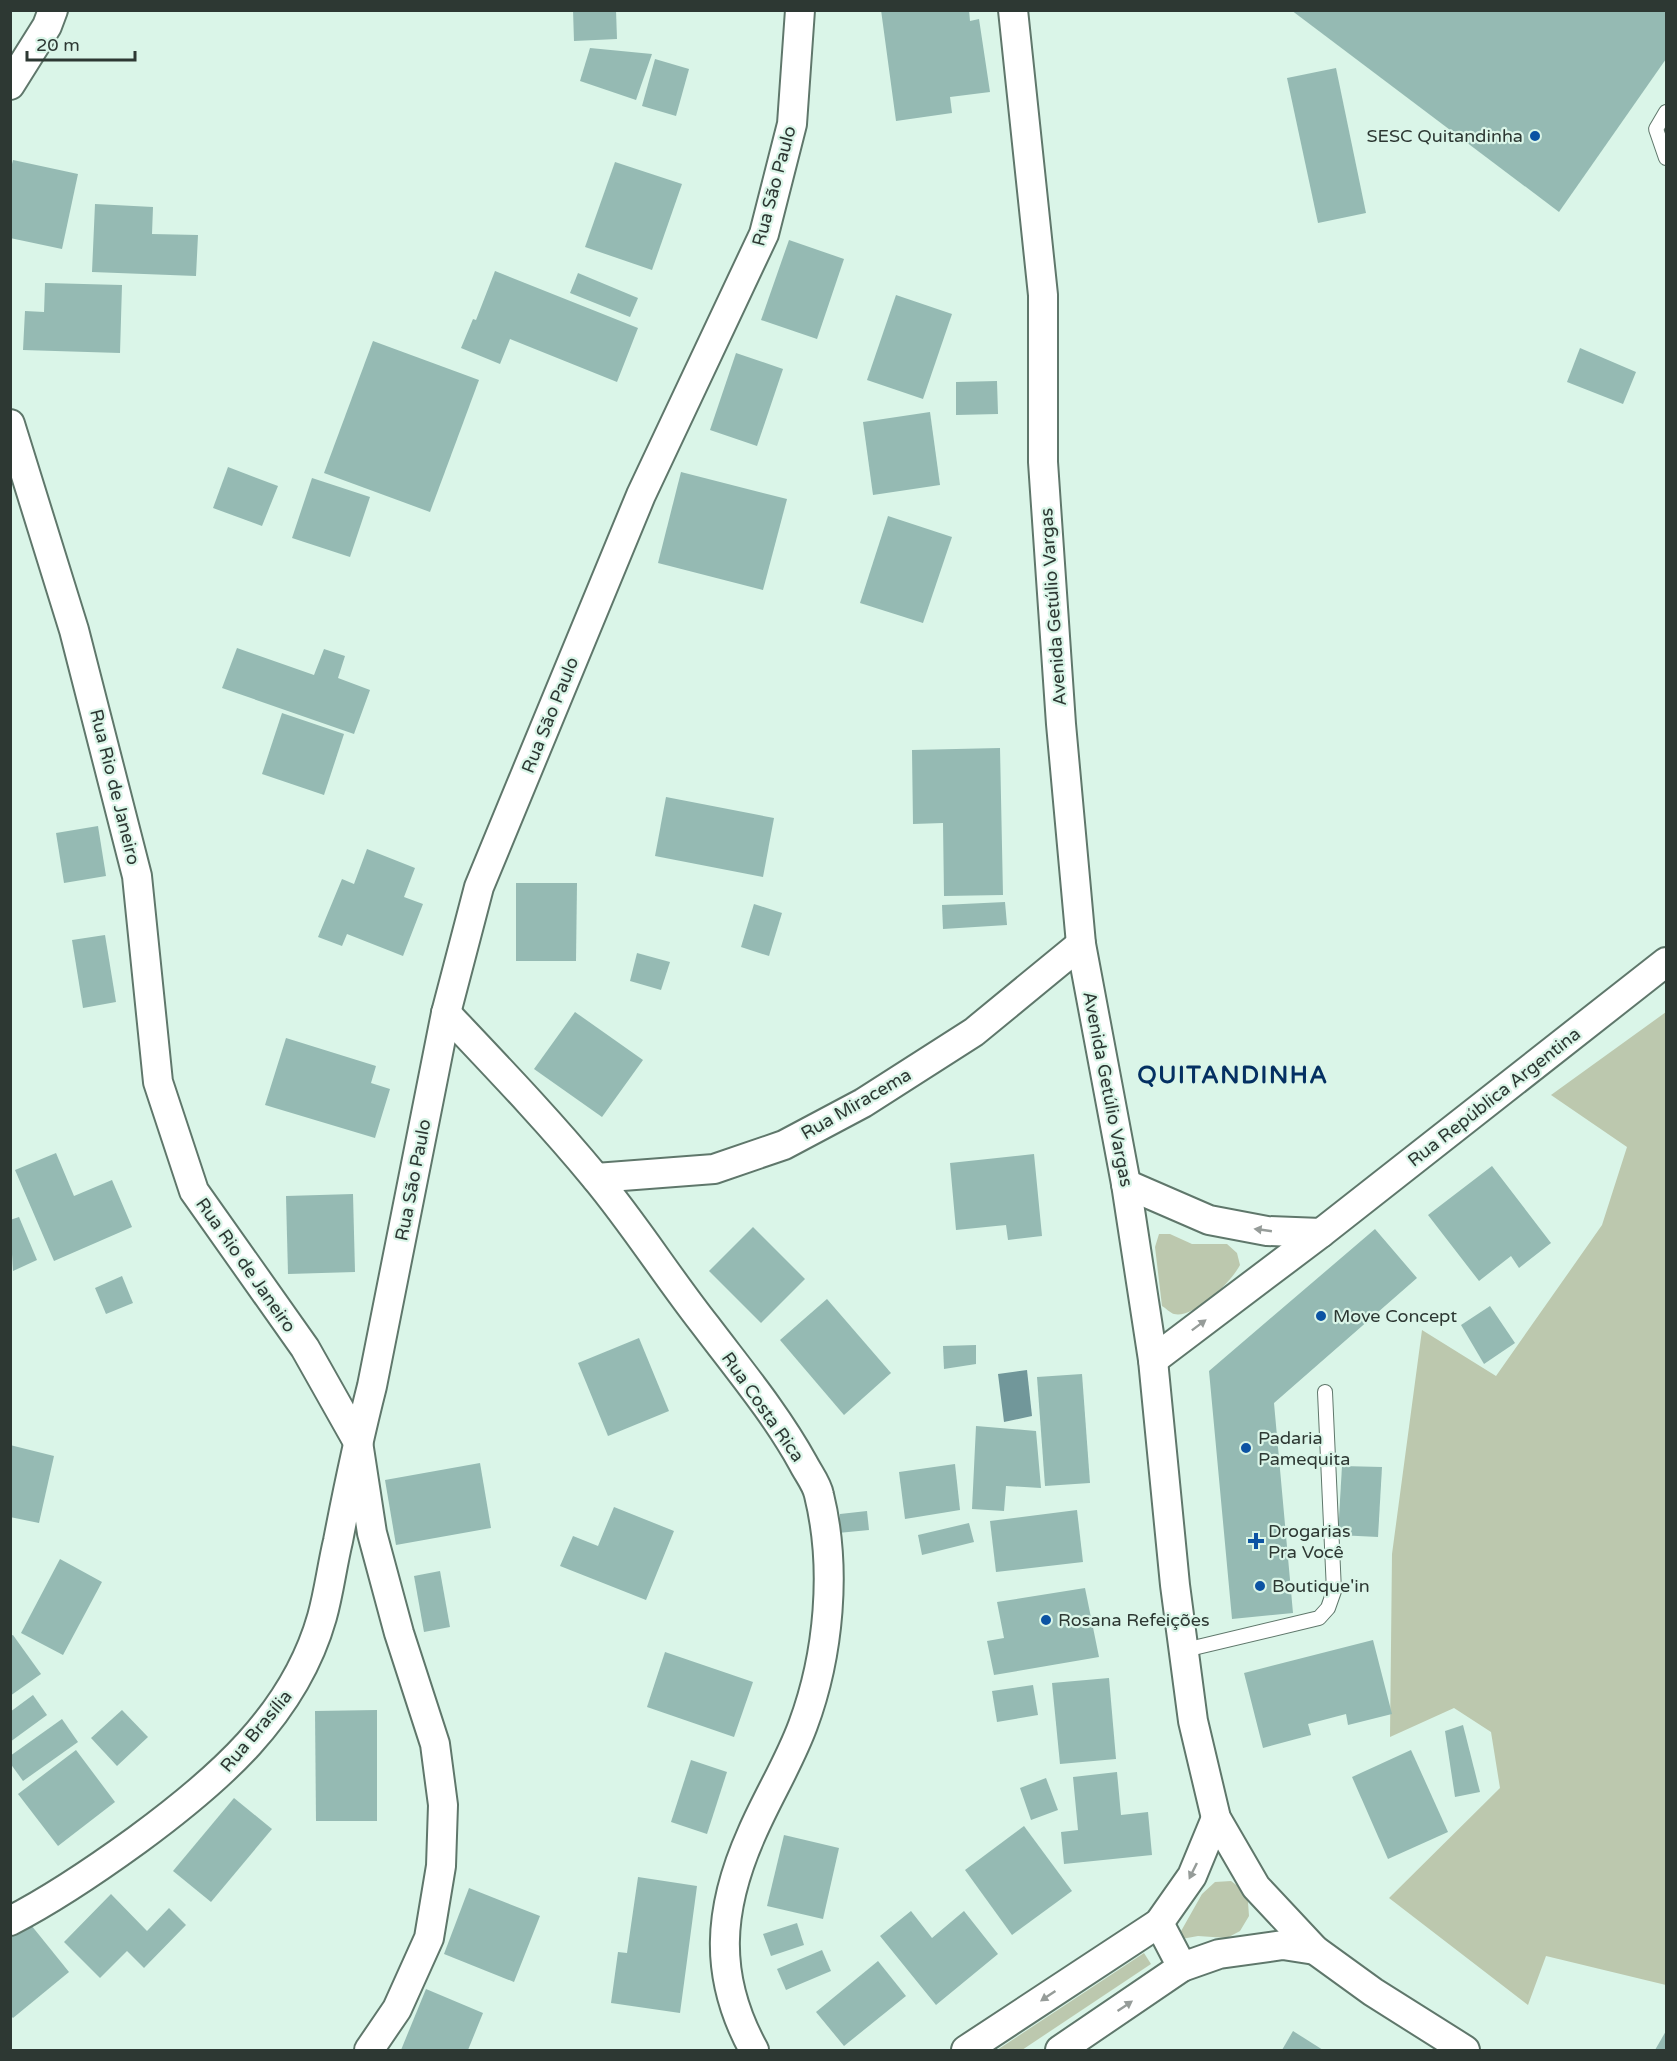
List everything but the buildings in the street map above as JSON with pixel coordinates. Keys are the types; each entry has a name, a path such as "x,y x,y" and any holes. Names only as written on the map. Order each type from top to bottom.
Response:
{"street":[{"path":"10,85 47,26 53,10"},
{"name":"Rua São Paulo","path":"358,1442 372,1386 447,1013 479,887 641,495 764,234 792,124 800,10"},
{"name":"Avenida Getúlio Vargas","path":"1013,10 1044,295 1043,462 1060,724 1081,944 1126,1184 1153,1360 1175,1585 1193,1721 1216,1818 1256,1887 1315,1950 1373,1992 1465,2050"},
{"name":"Rua Rio de Janeiro","path":"10,424 74,630 138,876 158,1082 194,1191 305,1348 358,1442 372,1533 399,1633 435,1744 443,1804 441,1866 429,1938 397,2009 369,2050"},
{"name":"Rua Miracema","path":"596,1178 714,1169 784,1145 863,1103 974,1032 1081,944"},
{"name":"Rua República Argentina","path":"1153,1360 1321,1233 1666,962"},
{"name":"Rua Costa Rica","path":"447,1013 519,1089 596,1178 663,1271 753,1387 789,1438 819,1491 829,1572 818,1670 805,1722 786,1768 753,1830 737,1870 727,1908 723,1946 728,1985 738,2022 754,2050"},
{"path":"1126,1184 1209,1220 1267,1231 1321,1233"},
{"name":"Rua Brasília","path":"10,1921 69,1887 119,1853 215,1780 257,1736 295,1684 322,1618 358,1442"},
{"path":"969,2050 1159,1923 1192,1876 1216,1818"},
{"path":"1159,1923 1182,1967"},
{"path":"1060,2050 1182,1967 1219,1954 1283,1945 1315,1950"}],"lane":[{"path":"1666,112 1656,129 1666,158"},
{"path":"1185,1650 1319,1618 1328,1608 1334,1591 1325,1392"}],"green space":[{"path":"1666,1012 1666,1985 1546,1956 1528,2005 1389,1898 1500,1788 1491,1732 1454,1708 1390,1737 1392,1554 1422,1330 1496,1376 1602,1225 1627,1147 1551,1095"},
{"path":"1159,1234 1170,1234 1192,1244 1227,1244 1237,1253 1240,1265 1221,1289 1202,1305 1192,1311 1174,1314 1162,1306 1155,1247"},
{"path":"1231,1881 1243,1890 1248,1902 1249,1916 1240,1931 1227,1938 1198,1936 1176,1940 1202,1894 1215,1882"},
{"path":"1144,1953 1151,1964 1022,2050 997,2050"}],"water":[{"path":"1027,1370 1032,1416 1004,1422 998,1374"}],"place":[{"name":"SESC Quitandinha","path":"1535,136"},
{"name":"Move Concept","path":"1321,1316"},
{"name":"Padaria Pamequita","path":"1246,1448"},
{"name":"Drogarias Pra Você","path":"1256,1541"},
{"name":"Boutique'in","path":"1260,1586"},
{"name":"Rosana Refeições","path":"1046,1620"}],"district":[{"name":"QUITANDINHA","path":"1233,1075"}]}
